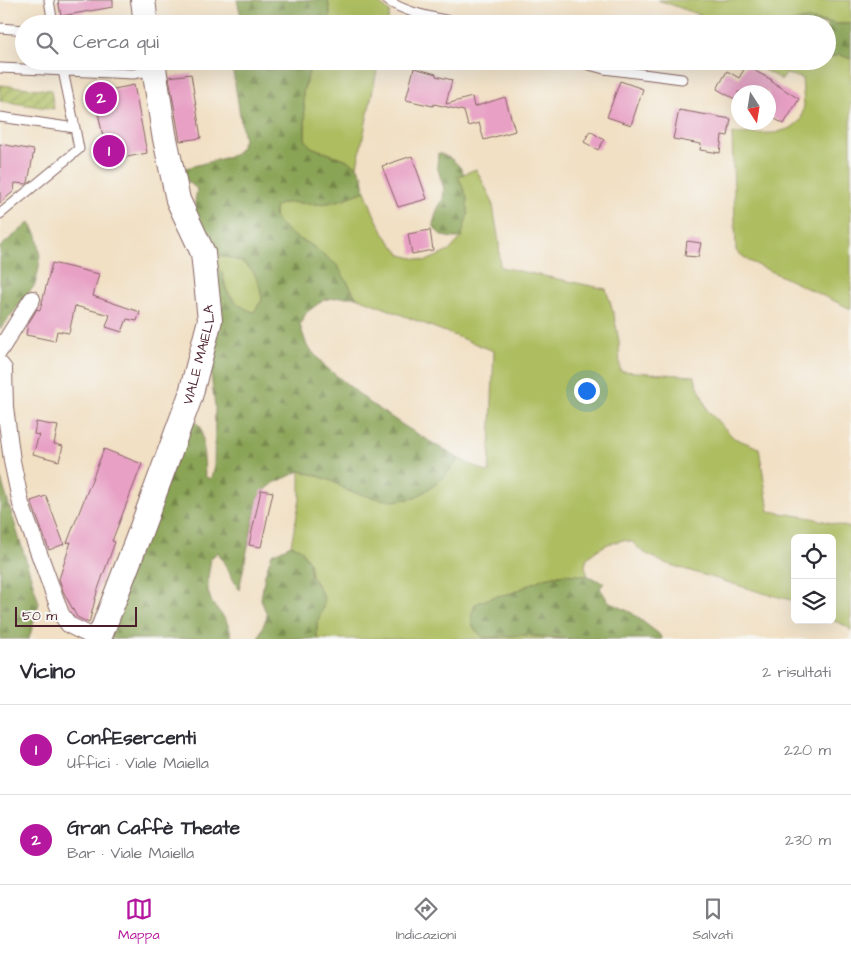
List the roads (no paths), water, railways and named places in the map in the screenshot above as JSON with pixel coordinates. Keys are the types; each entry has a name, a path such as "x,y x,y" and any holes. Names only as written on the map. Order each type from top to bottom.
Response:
{"main road":[{"path":"143,0 145,15"},
{"name":"VIALE MAIELLA","path":"98,639 139,536 190,398 210,320 203,252 178,200 164,134 154,70"}],"street":[{"path":"0,350 32,299"},
{"path":"0,364 4,369 5,407 12,461 21,504 60,614 68,625 98,639"}],"lane":[{"path":"48,0 51,15"},
{"path":"387,0 409,11 426,15"},
{"path":"0,28 15,29"},
{"path":"0,68 15,69"},
{"path":"42,70 133,74 143,70"},
{"path":"612,70 682,79"},
{"path":"0,214 79,149 63,71"},
{"path":"0,117 75,128"}],"place":[{"name":"Gran Caffè Theate","path":"101,98"},
{"name":"ConfEsercenti","path":"109,151"}]}
